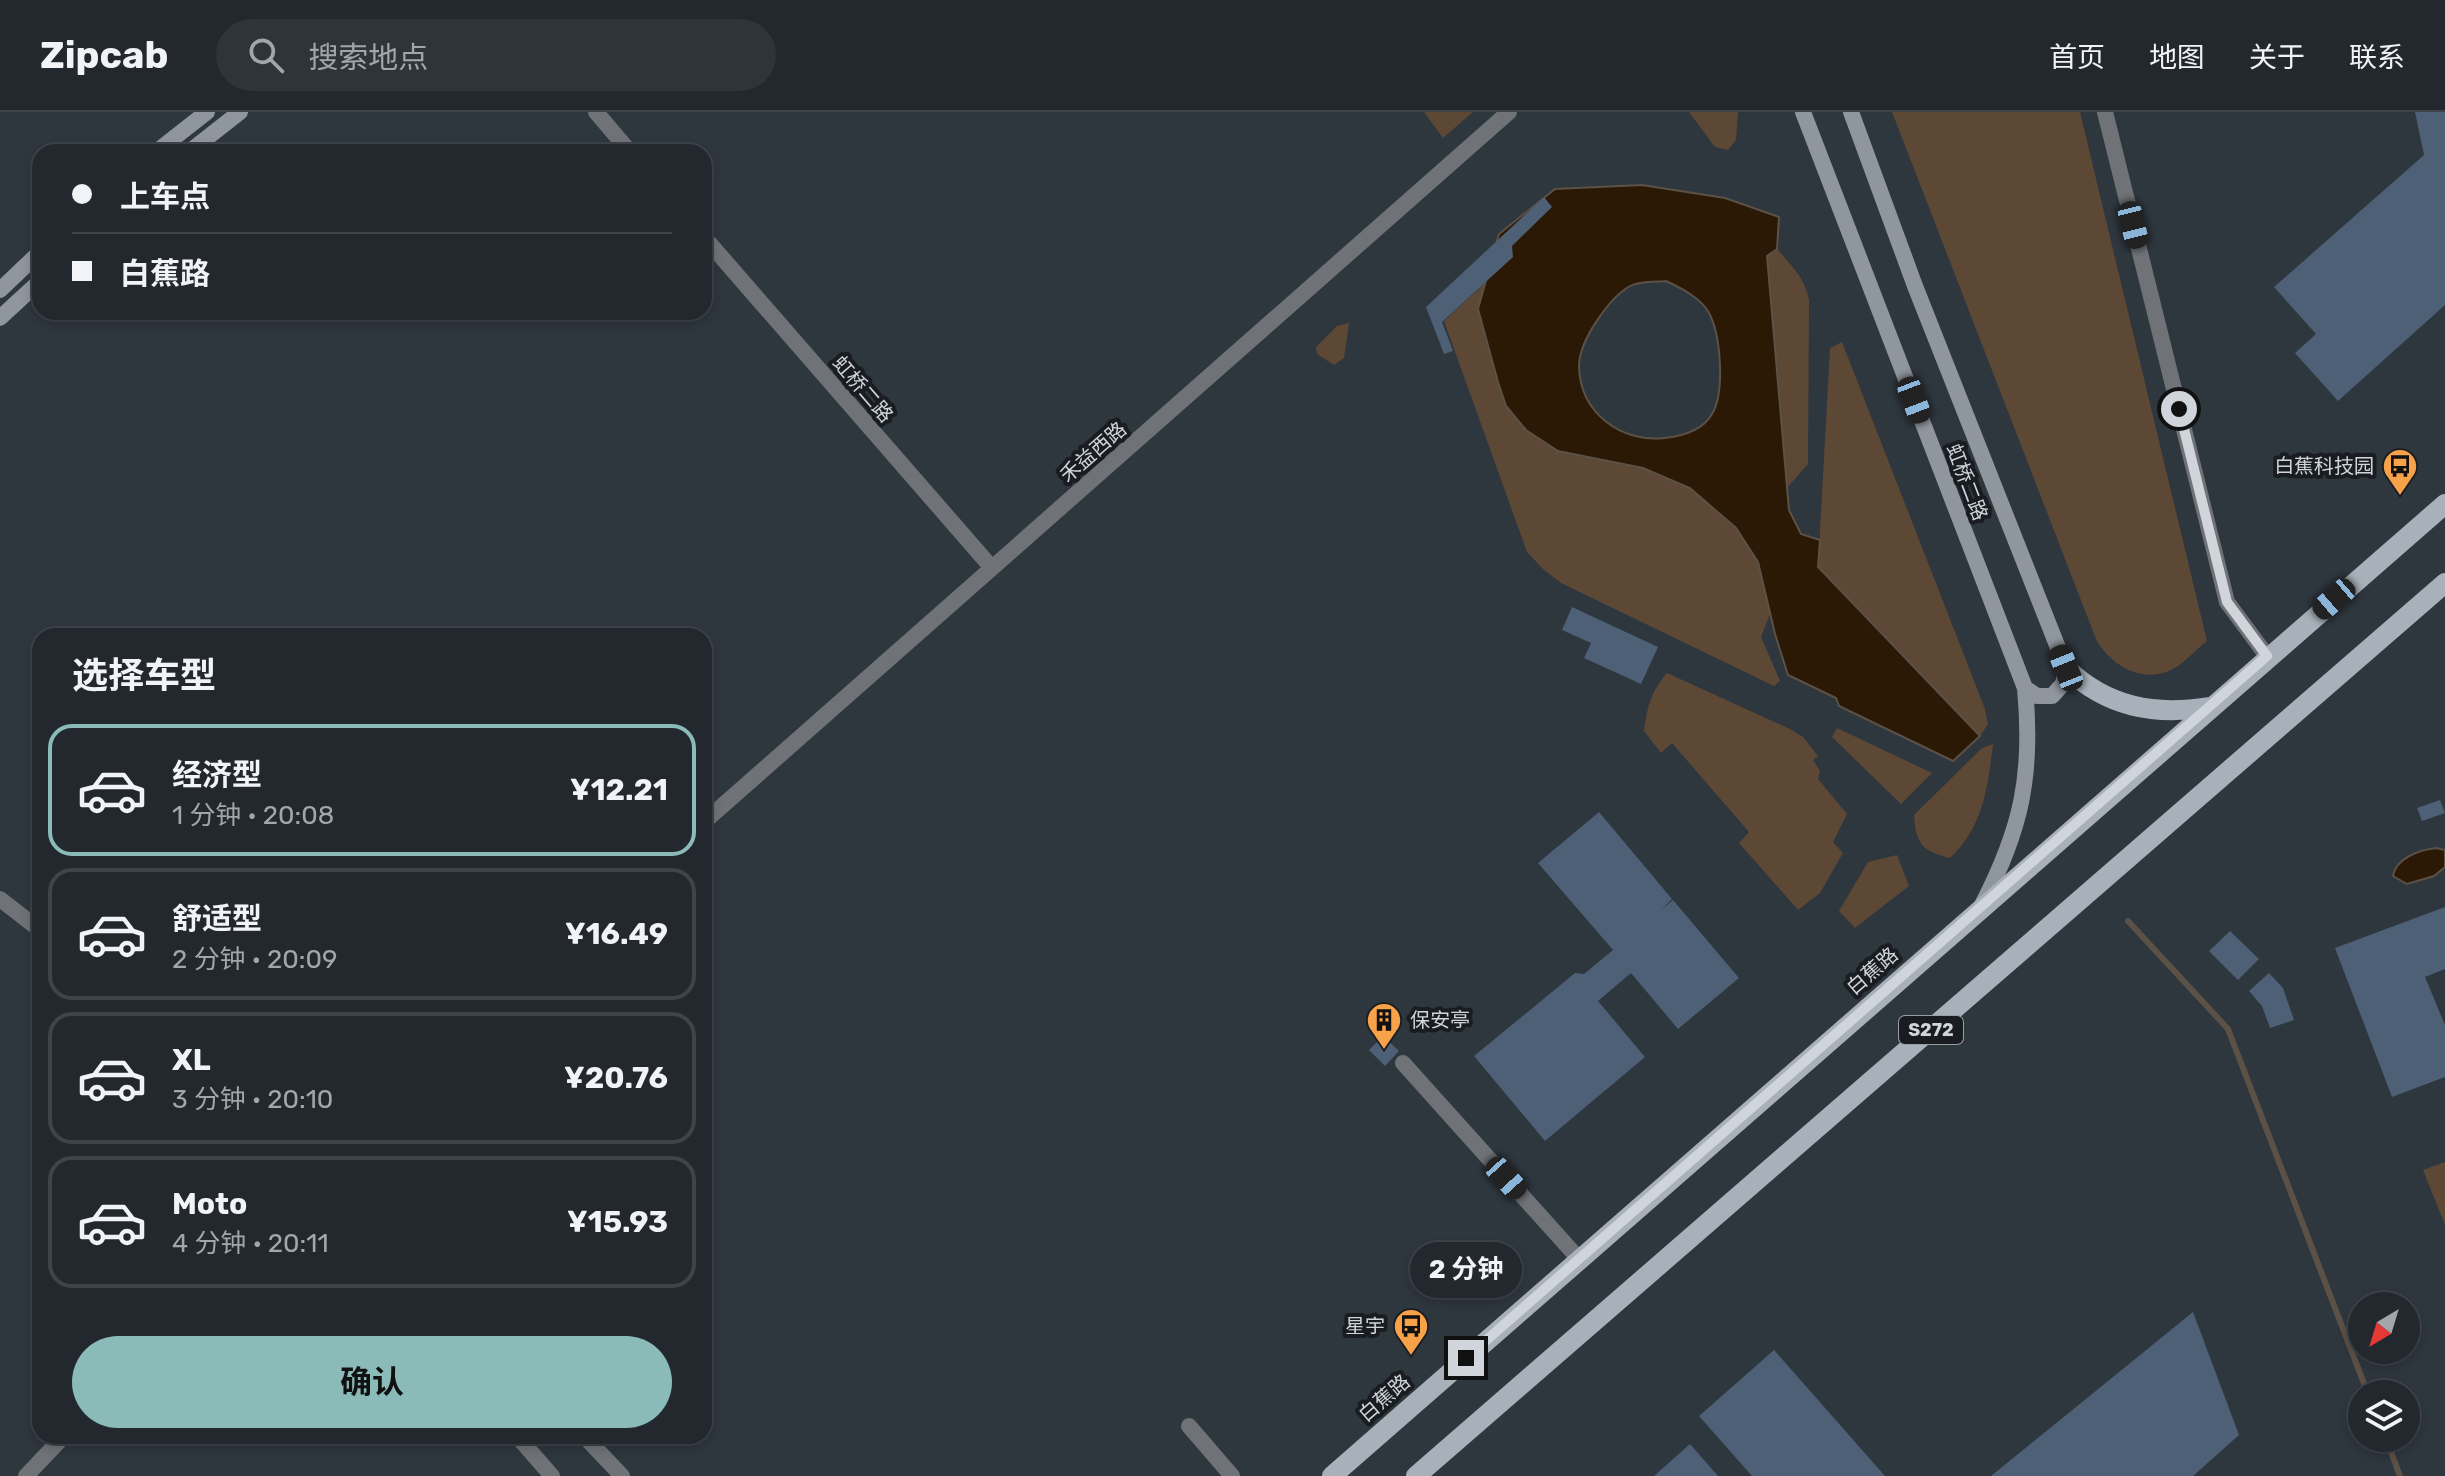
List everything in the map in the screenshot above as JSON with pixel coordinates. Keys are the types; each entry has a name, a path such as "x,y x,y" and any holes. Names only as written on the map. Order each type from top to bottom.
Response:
{"main road":[{"name":"白蕉路","path":"1332,1476 2267,656 2445,504"},
{"name":"S272","path":"1416,1476 2445,583"},
{"path":"2066,668 2094,692 2130,707 2180,711 2209,707"}],"street":[{"path":"166,144 207,112"},
{"path":"199,144 240,112"},
{"path":"596,112 623,144"},
{"name":"禾益西路","path":"712,815 1509,112"},
{"name":"虹桥二路","path":"1803,112 2025,688 2028,744 2023,801 2006,856 1982,906"},
{"name":"虹桥二路","path":"1851,112 1915,286 2066,668"},
{"path":"2105,112 2227,602 2267,656"},
{"name":"虹桥二路","path":"712,246 992,568"},
{"path":"0,290 32,260"},
{"path":"0,318 32,288"},
{"path":"2025,688 2037,696 2052,696 2063,684 2066,668"},
{"path":"0,899 32,924"},
{"path":"0,910 32,935"},
{"path":"1403,1063 1579,1259"},
{"path":"1189,1426 1232,1476"},
{"path":"26,1476 56,1444"},
{"path":"524,1444 552,1476"},
{"path":"592,1444 622,1476"}],"shaded area":[{"path":"1424,112 1473,112 1443,138"},
{"path":"1689,112 1738,112 1736,140 1728,150 1715,147"},
{"path":"1892,112 2080,112 2207,641 2182,663 2166,672 2154,675 2131,671 2111,658 2096,639"},
{"path":"1642,185 1725,198 1779,217 1777,249 1767,256 1789,510 1801,534 1820,540 1818,567 1980,736 1953,761 1839,706 1836,698 1788,675 1758,562 1736,528 1690,488 1643,468 1558,451 1526,430 1506,406 1478,309 1499,234 1555,189","holes":["1666,281 1690,294 1709,313 1720,364 1719,392 1712,414 1698,428 1685,434 1649,438 1619,430 1595,411 1581,383 1580,356 1597,321 1622,292 1643,282"]},
{"path":"1777,249 1801,278 1809,300 1808,464 1786,489 1767,256"},
{"path":"1485,283 1478,309 1558,451 1643,468 1690,488 1736,528 1758,562 1770,614 1761,637 1780,681 1774,686 1561,583 1527,552 1444,321"},
{"path":"1349,323 1344,358 1334,365 1317,354 1316,347 1337,326"},
{"path":"1842,342 1985,709 1988,724 1980,736 1818,567 1830,348"},
{"path":"1667,673 1790,729 1803,737 1818,756 1813,760 1820,771 1818,779 1847,814 1833,842 1843,853 1820,893 1798,910 1739,843 1749,832 1672,743 1661,753 1644,731 1651,700"},
{"path":"1837,728 1932,773 1901,804 1832,737"},
{"path":"1993,744 1986,791 1970,833 1950,858 1933,853 1919,840 1914,815 1982,748"},
{"path":"2436,848 2445,850 2445,867 2434,876 2407,884 2393,876 2403,860"},
{"path":"1897,855 1909,886 1855,928 1839,911 1868,862"},
{"path":"2445,1162 2445,1225 2423,1170"}],"building":[{"path":"2415,112 2445,112 2445,305 2338,401 2295,353 2316,334 2274,287 2424,155"},
{"path":"1544,197 1552,207 1512,246 1513,257 1442,322 1453,351 1444,354 1426,307"},
{"path":"1572,607 1658,647 1641,684 1584,658 1591,643 1562,630"},
{"path":"2440,800 2445,813 2422,821 2417,808"},
{"path":"1599,812 1672,899 1661,910 1673,900 1739,978 1678,1029 1631,973 1598,1001 1645,1057 1545,1141 1474,1056 1575,973 1584,974 1613,950 1538,863"},
{"path":"2445,907 2445,969 2425,977 2445,1025 2445,1077 2392,1097 2335,948"},
{"path":"2230,931 2259,959 2238,980 2209,951"},
{"path":"2269,973 2283,988 2294,1020 2270,1028 2262,1006 2249,991"},
{"name":"保安亭","path":"1383,1036 1399,1051 1385,1066 1369,1050"},
{"path":"2193,1312 2239,1435 2193,1476 1991,1476"},
{"path":"1774,1350 1885,1476 1752,1476 1699,1416"},
{"path":"1690,1444 1718,1476 1654,1476"}],"waterway":[{"path":"2128,921 2228,1029 2363,1380"},
{"path":"2391,1452 2400,1476"}],"place":[{"name":"白蕉科技园","path":"2400,497"},
{"name":"保安亭","path":"1384,1051"},
{"name":"星宇","path":"1411,1357"}],"route":[{"path":"1466,1358 2267,656 2227,602 2179,409"}]}
